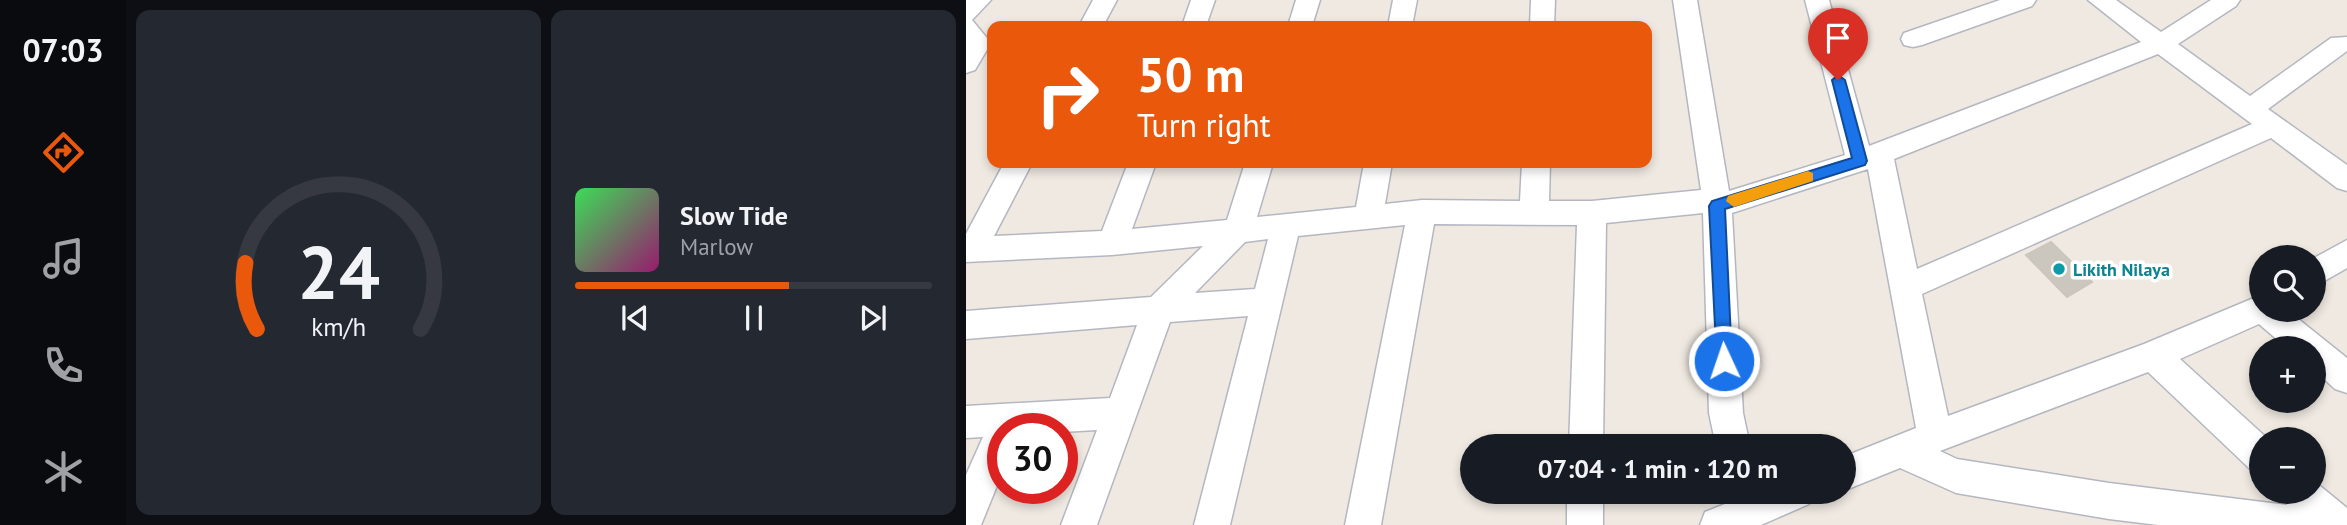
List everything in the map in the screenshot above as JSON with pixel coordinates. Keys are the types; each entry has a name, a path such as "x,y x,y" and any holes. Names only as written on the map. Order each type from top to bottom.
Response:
{"street":[{"path":"966,14 979,0"},
{"path":"1094,21 1105,0"},
{"path":"1196,21 1203,0"},
{"path":"1302,21 1308,0"},
{"path":"1401,21 1405,0"},
{"path":"1542,21 1543,0"},
{"path":"1685,0 1716,203 1726,413 1730,434"},
{"path":"1817,0 1869,157 1904,288 1935,438"},
{"path":"1913,39 2024,0"},
{"path":"2100,0 2347,180"},
{"path":"969,250 1112,243 1285,228 1422,212 1591,213 1716,203 1869,157 2160,44 2228,0"},
{"path":"966,27 979,43 966,64"},
{"path":"2250,109 2340,44"},
{"path":"1904,288 2273,126"},
{"path":"969,250 1015,168"},
{"path":"1112,243 1140,168"},
{"path":"1079,525 1159,309 1238,230 1257,168"},
{"path":"1368,218 1377,168"},
{"path":"1534,214 1536,168"},
{"path":"1363,525 1422,212"},
{"path":"1586,434 1591,213"},
{"path":"1212,525 1285,228"},
{"path":"2326,266 2347,252"},
{"path":"966,325 1268,300"},
{"path":"1856,469 2153,355 2249,314"},
{"path":"2278,322 2295,336"},
{"path":"2153,355 2249,446"},
{"path":"2326,362 2347,379"},
{"path":"1078,418 1119,413"},
{"path":"966,422 987,424"},
{"path":"1900,451 1956,476 2208,518 2301,525"},
{"path":"966,517 987,467"},
{"path":"1585,504 1585,525"},
{"path":"1736,509 1754,504"},
{"path":"2314,504 2339,525"}],"building":[{"name":"Likith Nilaya","path":"2051,242 2092,282 2067,297 2026,255"}],"slow traffic":[{"path":"1734,201 1808,177"}],"place":[{"name":"Likith Nilaya","path":"2059,269"}],"route":[{"path":"1724,361 1717,206 1860,161 1838,80"}]}
